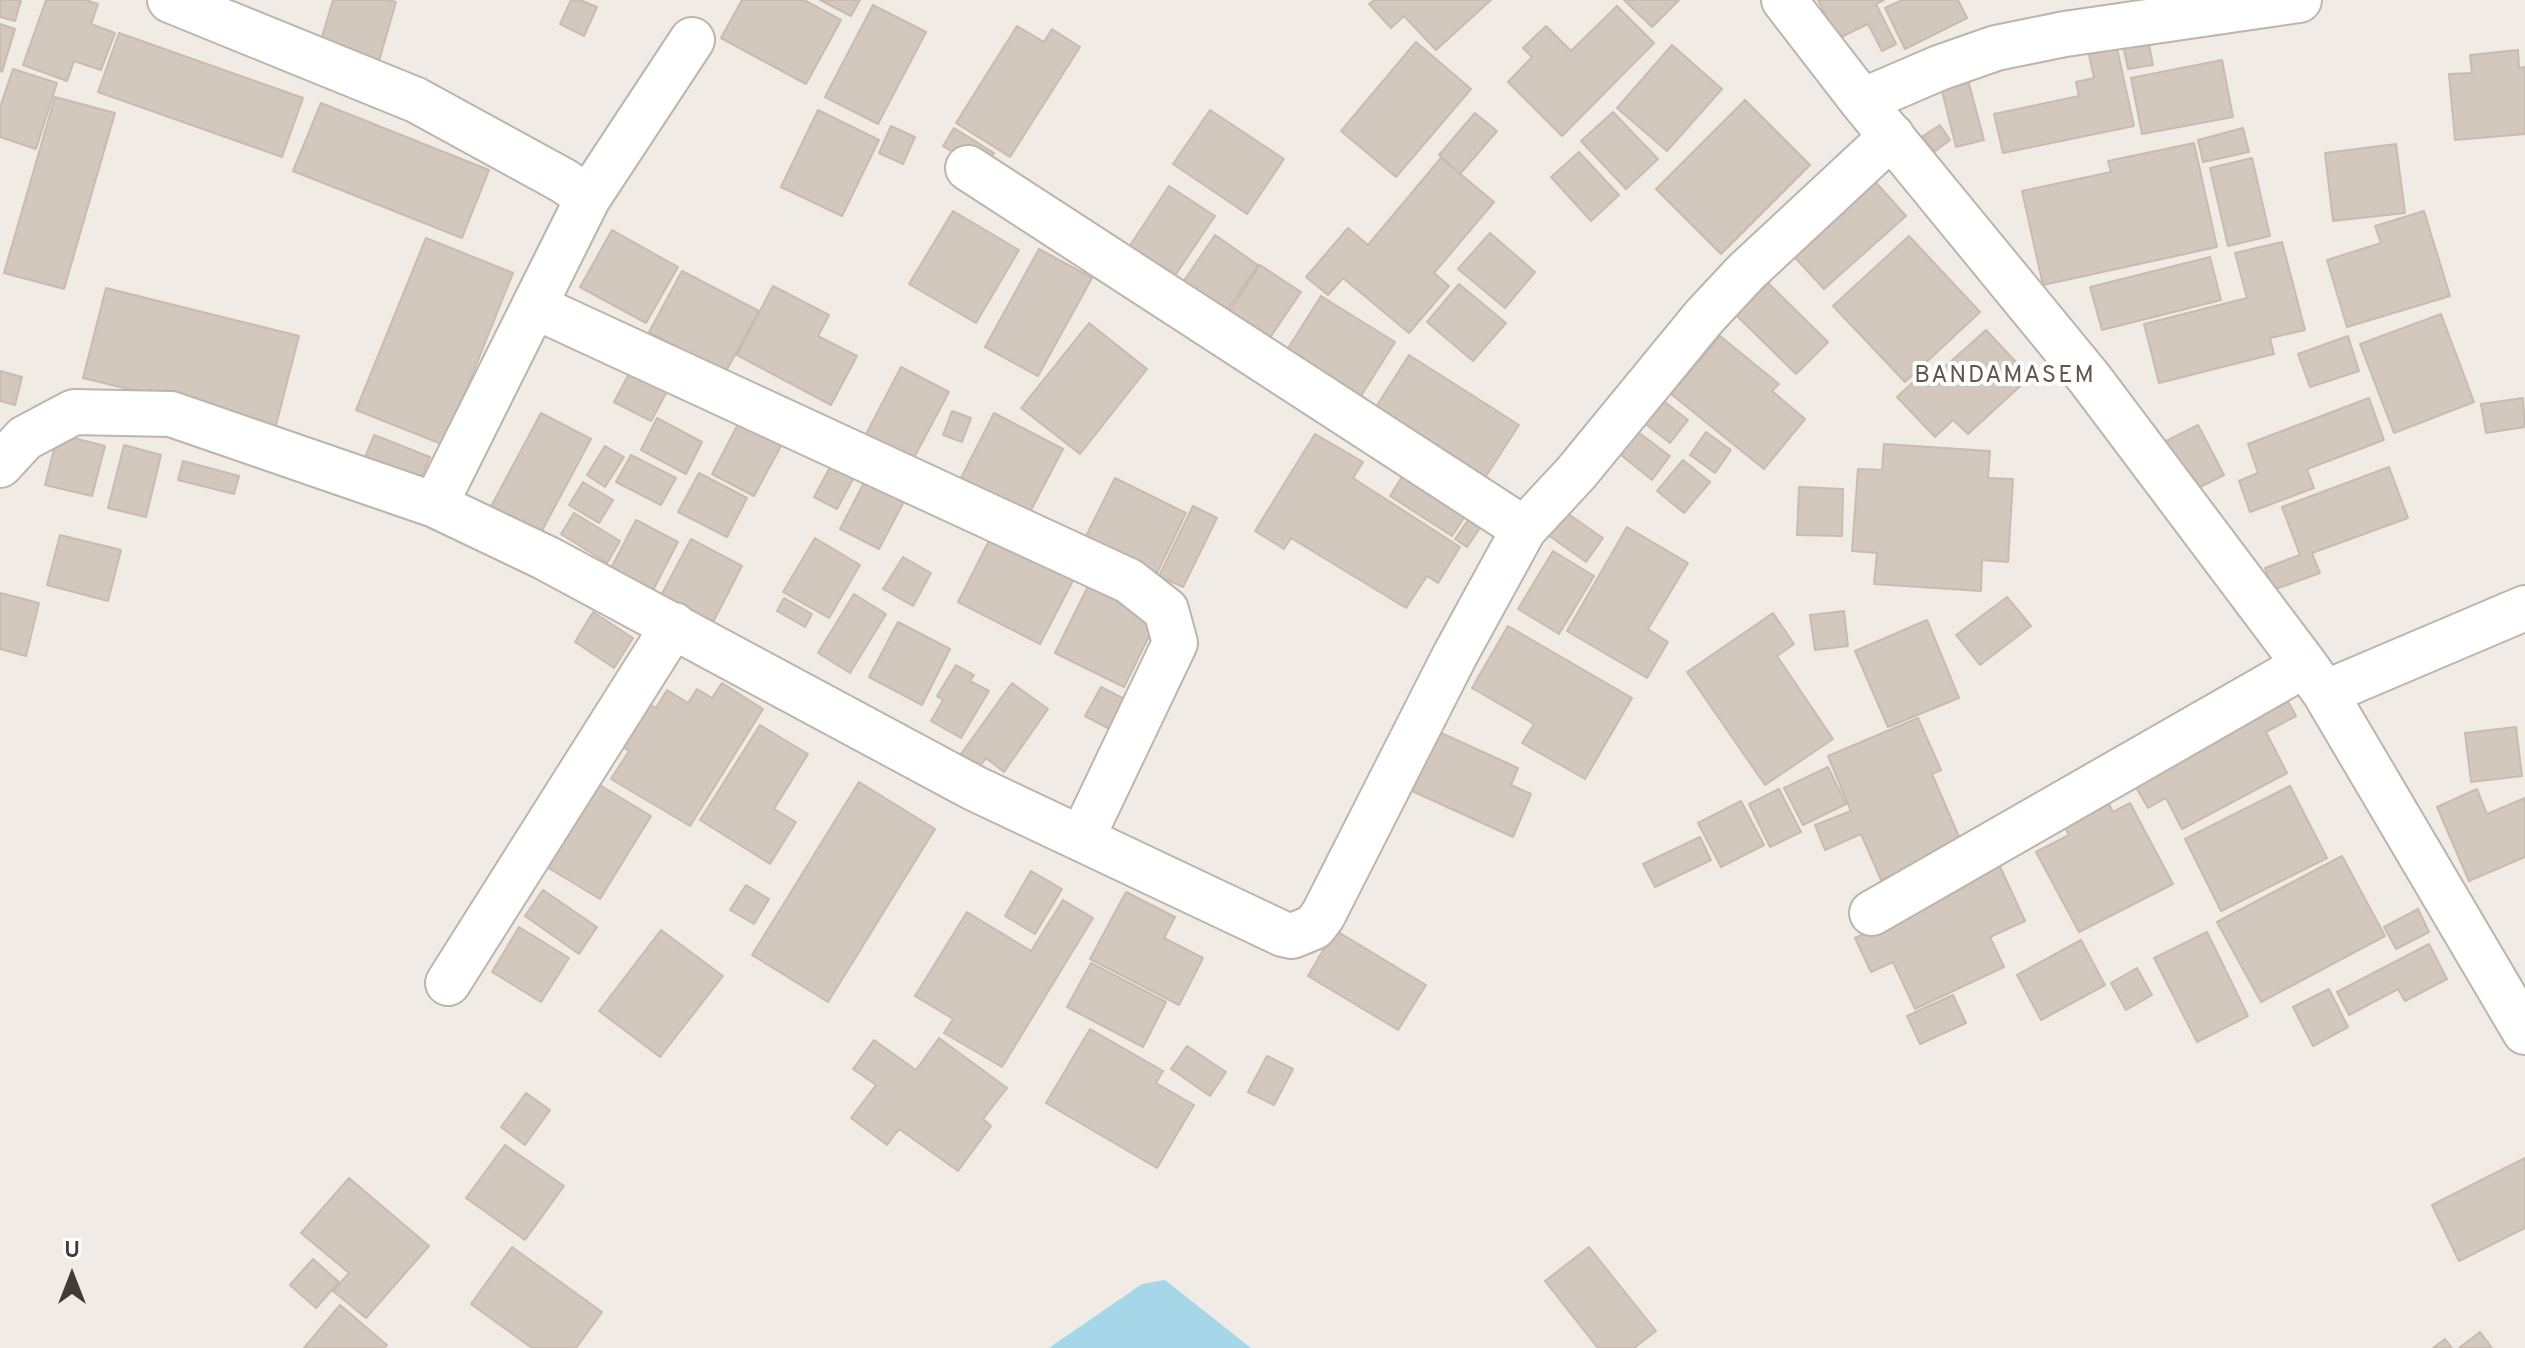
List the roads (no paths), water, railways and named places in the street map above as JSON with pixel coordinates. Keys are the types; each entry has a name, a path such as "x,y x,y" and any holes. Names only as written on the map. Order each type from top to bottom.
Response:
{"street":[{"path":"170,0 416,100 564,181 588,198"},
{"path":"1784,0 1862,101 2090,379 2315,679 2525,1032"},
{"path":"1862,101 1996,48 2063,17 2299,0"},
{"path":"435,505 588,198 692,40"},
{"path":"0,465 25,438 74,412 171,414 435,505 546,558 674,625 974,788 1292,936 1314,927 1323,915 1455,655 1524,529 1576,473 1704,317 1746,272 1892,136"},
{"path":"968,168 1524,529"},
{"path":"534,306 1129,581 1166,610 1175,643 1082,838"},
{"path":"1872,913 2315,679 2525,608"},
{"path":"448,983 674,625"}],"water":[{"path":"1165,1280 1251,1348 1049,1348 1142,1284"}],"district":[{"name":"BANDAMASEM","path":"2005,377"}]}
